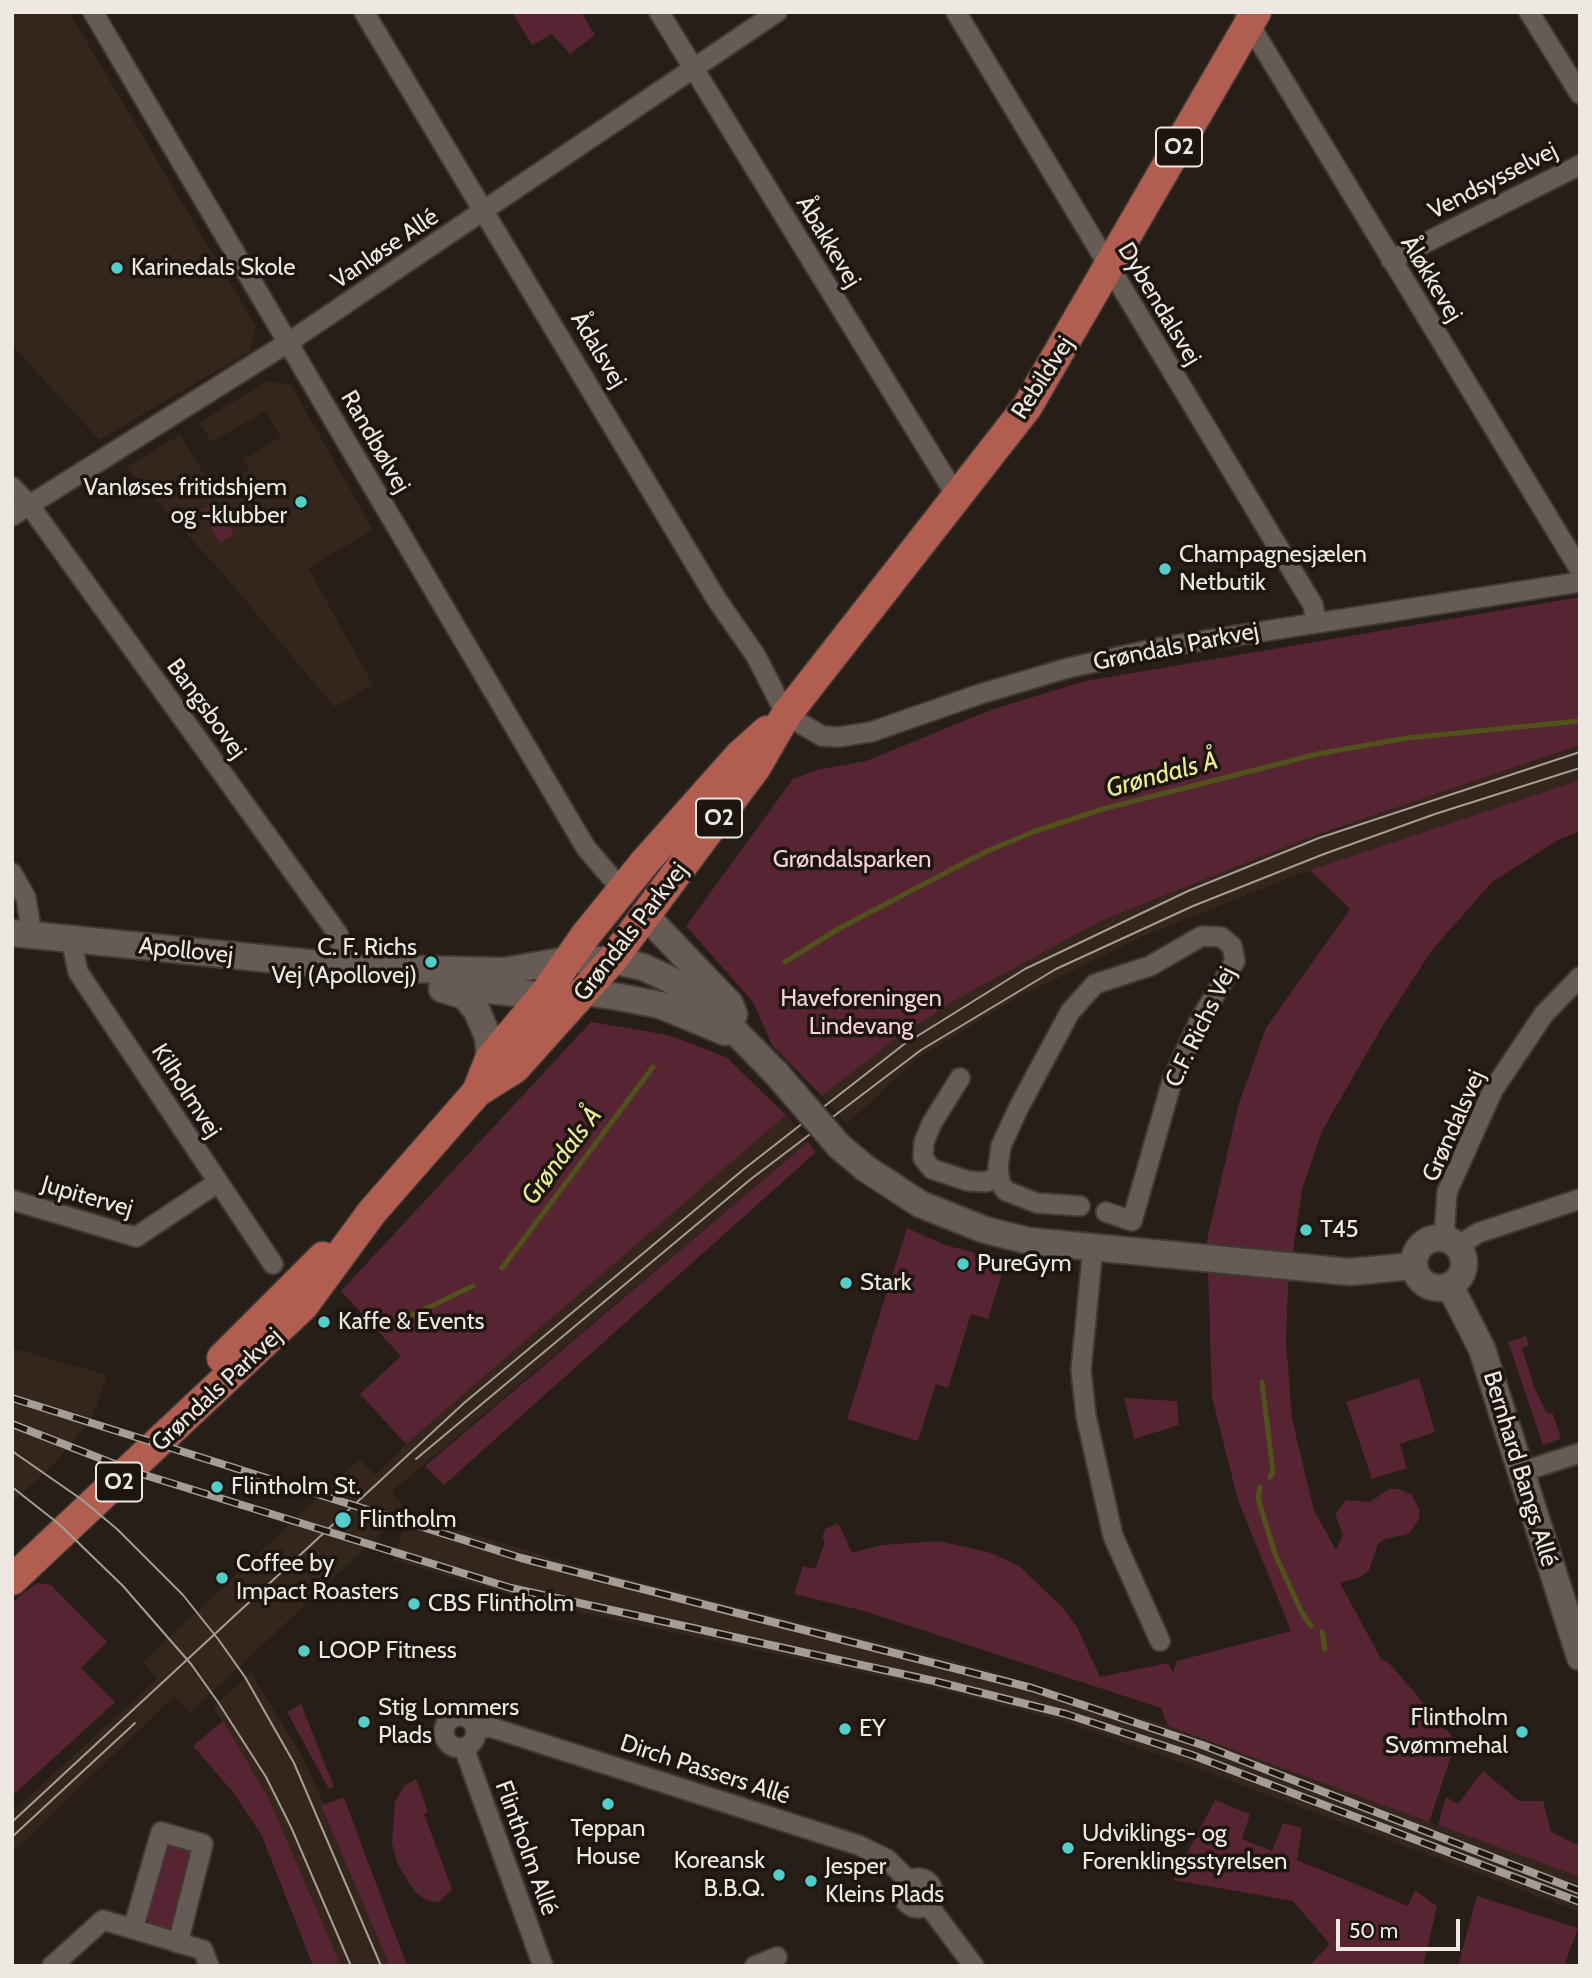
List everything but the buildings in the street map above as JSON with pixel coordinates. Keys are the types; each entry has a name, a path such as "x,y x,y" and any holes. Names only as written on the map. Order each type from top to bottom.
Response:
{"main road":[{"name":"Rebildvej","path":"786,715 1027,407 1109,270 1249,17"},
{"name":"Grøndals Parkvej","path":"477,1092 489,1059 543,996 622,890 740,755 786,715"},
{"name":"Grøndals Parkvej","path":"12,1580 236,1358 289,1288 372,1212 477,1092 515,1068 585,992 646,916 756,767 786,715"},
{"path":"622,890 646,916"},
{"name":"Grøndals Parkvej","path":"12,1555 236,1358"}],"street":[{"name":"Randbølvej","path":"93,12 586,848 622,890"},
{"name":"Ådalsvej","path":"364,12 486,211 717,600 756,656 786,715"},
{"name":"Åbakkevej","path":"659,12 918,439 957,497"},
{"name":"Vanløse Allé","path":"12,516 289,342 777,12"},
{"name":"Dybendalsvej","path":"956,12 1313,605 1316,622"},
{"path":"1529,12 1580,94"},
{"name":"Åløkkevej","path":"1249,17 1391,260 1580,570"},
{"name":"Vendsysselvej","path":"1391,260 1580,165"},
{"name":"Bangsbovej","path":"12,487 30,506 338,934 353,968"},
{"name":"Grøndals Parkvej","path":"786,715 822,736 853,736 1068,668 1163,647 1580,582"},
{"path":"12,873 26,898 22,934"},
{"path":"646,916 730,1004 745,1042"},
{"name":"Apollovej","path":"22,934 353,968 503,971 568,960 612,960"},
{"name":"C.F. Richs Vej","path":"999,1176 1002,1146 1019,1107 1070,1012 1082,996 1095,984 1150,966 1202,936 1221,937 1232,946 1235,961 1195,1030 1172,1081 1132,1221 1127,1250"},
{"name":"Kilholmvej","path":"71,939 78,972 273,1264"},
{"path":"612,960 643,967 669,979 711,1007 776,1073 839,1146 865,1168 920,1204 953,1219 1029,1241 1350,1272 1413,1266"},
{"name":"Apollovej","path":"353,968 465,996 481,1017 488,1037 489,1059"},
{"name":"Grøndalsvej","path":"1451,1242 1447,1192 1493,1090 1544,1014 1580,976"},
{"name":"Apollovej","path":"421,983 543,996"},
{"path":"543,996 585,992 660,1005 703,1021 745,1042"},
{"path":"960,1078 932,1123 924,1142 923,1158 932,1169 968,1181 986,1182 999,1176 1002,1187 1020,1198 1037,1203 1080,1206"},
{"name":"Jupitervej","path":"12,1200 136,1237 217,1183"},
{"path":"1451,1242 1463,1254 1464,1268 1458,1280 1441,1288 1427,1285 1416,1275 1413,1266 1416,1252 1429,1239 1451,1242 1580,1199"},
{"path":"1106,1212 1132,1221"},
{"path":"1093,1247 1081,1370 1086,1416 1113,1536 1160,1641"},
{"name":"Bernhard Bangs Allé","path":"1450,1286 1482,1349 1580,1657"},
{"path":"1521,1472 1580,1453"},
{"path":"454,1717 466,1717 476,1730 473,1741 464,1748 457,1748 446,1740 446,1722 454,1717"},
{"name":"Dirch Passers Allé","path":"476,1730 490,1727 858,1845 887,1859 909,1881 919,1878 930,1883 933,1894 928,1905 975,1966"},
{"name":"Flintholm Allé","path":"464,1748 543,1966"},
{"path":"133,1929 161,1832 203,1844 177,1943"},
{"path":"51,1966 103,1920 203,1950 209,1966"},
{"path":"755,1966 777,1957"}],"shaded area":[{"name":"Karinedals Skole","path":"12,12 69,12 256,327 250,351 99,440 12,345"},
{"path":"268,381 291,385 373,530 308,568 373,685 334,707 225,576 126,467 180,435 213,489 249,470 243,459 281,437 265,411 212,442 199,423"},
{"path":"1580,745 1580,780 1310,870 1146,935 1018,997 918,1058 847,1124 822,1096 898,1037 959,998 1103,920 1313,836"},
{"path":"786,1115 808,1142 391,1492 407,1509 190,1713 174,1696 12,1853 12,1812 157,1679 143,1662 359,1459 375,1475 406,1444"},
{"path":"12,1348 107,1375 92,1418 57,1461 14,1501"},
{"path":"407,1515 600,1572 960,1662 1168,1726 1580,1877 1580,1912 1185,1764 1058,1720 932,1688 550,1606 393,1560"},
{"path":"251,1672 303,1758 324,1804 344,1797 407,1966 341,1966 269,1799 213,1707"}],"green space":[{"path":"512,12 581,12 595,35 570,54 552,34 532,45"},
{"path":"215,503 234,534 220,543 201,511"},
{"name":"Grøndalsparken","path":"1580,597 1580,745 1313,836 1103,920 959,998 898,1037 822,1096 772,1045 753,1002 686,926 793,779 816,770 866,761 991,710 1085,681"},
{"path":"1580,780 1580,831 1558,840 1492,882 1432,950 1382,1027 1323,1129 1302,1189 1288,1286 1286,1341 1292,1419 1314,1511 1336,1550 1343,1535 1335,1514 1346,1500 1370,1502 1389,1489 1399,1489 1412,1495 1420,1511 1419,1519 1409,1534 1385,1539 1378,1544 1369,1570 1358,1578 1340,1583 1381,1659 1389,1663 1456,1741 1429,1822 1168,1726 1161,1708 864,1611 794,1594 803,1566 815,1569 825,1542 822,1538 825,1529 838,1523 852,1553 882,1545 939,1541 991,1553 1019,1566 1062,1607 1077,1627 1100,1677 1168,1663 1173,1673 1177,1661 1291,1631 1238,1500 1212,1397 1207,1240 1239,1103 1266,1028 1350,909 1310,870"},
{"path":"591,1022 668,1035 726,1057 786,1115 406,1444 360,1394 401,1356 341,1291"},
{"path":"808,1142 816,1152 444,1485 425,1466"},
{"path":"907,1228 945,1245 1006,1261 988,1319 971,1314 948,1388 936,1384 918,1441 847,1419"},
{"path":"1526,1336 1529,1345 1522,1348 1534,1387 1546,1412 1553,1414 1561,1439 1543,1445 1508,1342"},
{"path":"1419,1378 1435,1432 1400,1444 1407,1468 1372,1479 1346,1402"},
{"path":"1124,1398 1177,1401 1179,1425 1134,1439"},
{"path":"37,1583 51,1585 107,1642 81,1668 115,1702 12,1796 12,1602"},
{"path":"301,1704 334,1787 329,1789 287,1712"},
{"path":"223,1721 269,1799 341,1966 313,1966 262,1836 233,1792 193,1746"},
{"path":"1483,1771 1519,1801 1543,1801 1551,1832 1580,1846 1580,1877 1438,1825 1446,1797 1458,1804"},
{"path":"416,1779 428,1812 424,1814 452,1889 439,1902 428,1901 416,1893 398,1865 392,1843 395,1802 404,1786"},
{"path":"344,1797 407,1966 390,1966 321,1806"},
{"path":"1215,1800 1250,1814 1242,1839 1272,1851 1283,1823 1302,1828 1297,1860 1408,1906 1415,1890 1437,1906 1423,1966 1309,1966 1330,1944 1293,1901 1173,1880"},
{"path":"167,1842 194,1850 174,1927 165,1929 150,1925 146,1917"},
{"path":"1477,1896 1578,1928 1564,1966 1458,1966"}],"waterway":[{"name":"Grøndals Å","path":"785,962 840,928 985,852 1033,832 1103,809 1317,754 1407,738 1580,721"},
{"name":"Grøndals Å","path":"502,1268 653,1067"},
{"name":"Grøndals Å","path":"404,1319 473,1286"},
{"path":"1262,1382 1273,1472 1270,1477"},
{"path":"1260,1487 1258,1498 1275,1554 1302,1613 1311,1626"},
{"path":"1322,1632 1325,1649"}],"tram line":[{"path":"12,1822 464,1403 744,1169 903,1045 1025,969 1188,891 1319,838 1580,752"},
{"path":"416,1459 751,1179 921,1050 1056,969 1193,906 1324,854 1435,814 1580,768"},
{"path":"12,1451 81,1499 117,1529 183,1595 218,1639 245,1677 294,1763 381,1966"},
{"path":"12,1487 59,1524 123,1586 191,1664 218,1702 266,1777 291,1827 351,1966"},
{"path":"12,1837 135,1723"}],"railway":[{"path":"12,1398 521,1558 1032,1688 1205,1746 1580,1891"},
{"path":"12,1424 135,1472 511,1588 934,1681 1066,1714 1192,1755 1580,1902"}],"place":[{"name":"Karinedals Skole","path":"117,268"},
{"name":"Vanløses fritidshjem og -klubber","path":"301,502"},
{"name":"Champagnesjælen Netbutik","path":"1165,569"},
{"name":"C. F. Richs Vej (Apollovej)","path":"431,962"},
{"name":"T45","path":"1306,1230"},
{"name":"PureGym","path":"963,1264"},
{"name":"Stark","path":"846,1283"},
{"name":"Kaffe & Events","path":"324,1322"},
{"name":"Flintholm St.","path":"217,1487"},
{"name":"Flintholm","path":"343,1520"},
{"name":"Coffee by Impact Roasters","path":"222,1578"},
{"name":"CBS Flintholm","path":"414,1604"},
{"name":"LOOP Fitness","path":"304,1651"},
{"name":"Stig Lommers Plads","path":"364,1722"},
{"name":"EY","path":"845,1729"},
{"name":"Flintholm Svømmehal","path":"1522,1732"},
{"name":"Teppan House","path":"608,1804"},
{"name":"Udviklings- og Forenklingsstyrelsen","path":"1068,1848"},
{"name":"Koreansk B.B.Q.","path":"779,1875"},
{"name":"Jesper Kleins Plads","path":"811,1881"}],"park label":[{"name":"Haveforeningen Lindevang","path":"861,1013"}]}
